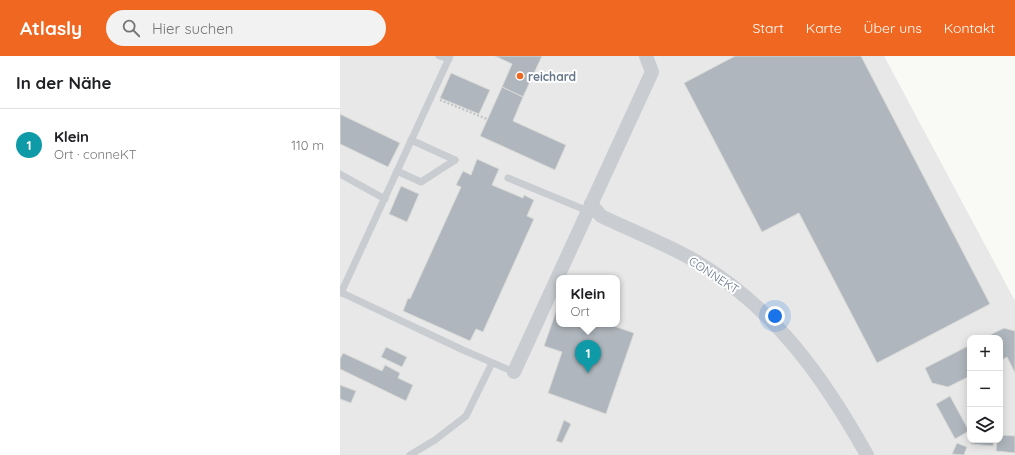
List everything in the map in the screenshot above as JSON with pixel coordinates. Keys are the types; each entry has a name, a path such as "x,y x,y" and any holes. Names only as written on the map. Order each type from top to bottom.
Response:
{"street":[{"path":"559,275 652,72 646,56"},
{"name":"CONNEKT","path":"590,207 601,216 698,262 736,288 791,340 843,412 867,455"},
{"path":"514,372 556,281"}],"lane":[{"path":"439,56 449,58 433,97 341,293 514,372"},
{"path":"397,171 421,182 455,160 412,140"},
{"path":"340,174 384,199"},
{"path":"508,178 590,207"},
{"path":"410,455 435,440 466,416 492,363"}],"path":[{"path":"433,97 487,119"}],"shaded area":[{"path":"340,56 884,56 1015,301 1015,455 340,455"}],"building":[{"name":"reichard","path":"495,56 542,56 523,97 502,87 512,64"},
{"path":"735,56 861,56 990,304 877,363 799,213 762,232 684,83"},
{"path":"451,73 490,90 479,114 440,98"},
{"path":"502,87 523,97 513,121 566,145 555,170 480,136"},
{"path":"340,114 400,143 388,167 340,144"},
{"path":"477,159 499,169 492,185 523,198 524,195 534,200 527,216 534,219 483,332 476,329 470,341 403,311 408,298 410,299 461,187 456,185 463,171 471,175"},
{"path":"401,186 419,194 407,222 389,214"},
{"path":"556,312 556,327 617,327 634,333 606,414 548,393 562,352 544,346"},
{"path":"1004,328 1015,331 1015,373 1007,357 1003,359 1003,335 990,335"},
{"path":"386,347 407,357 402,367 381,357"},
{"path":"967,347 967,378 948,387 932,383 925,368"},
{"path":"343,353 382,371 385,365 400,373 398,378 413,385 406,401 340,369 340,359"},
{"path":"340,385 356,391 351,403 340,399"},
{"path":"950,396 967,427 967,432 955,439 936,404"},
{"path":"564,420 571,424 562,443 556,441"},
{"path":"1003,435 1015,436 1015,453 996,451 997,443 1003,443"},
{"path":"957,443 967,447 964,455 952,454"},
{"path":"971,443 994,443 993,446"}],"place":[{"name":"reichard","path":"520,76"},
{"name":"Klein","path":"588,373"}]}
